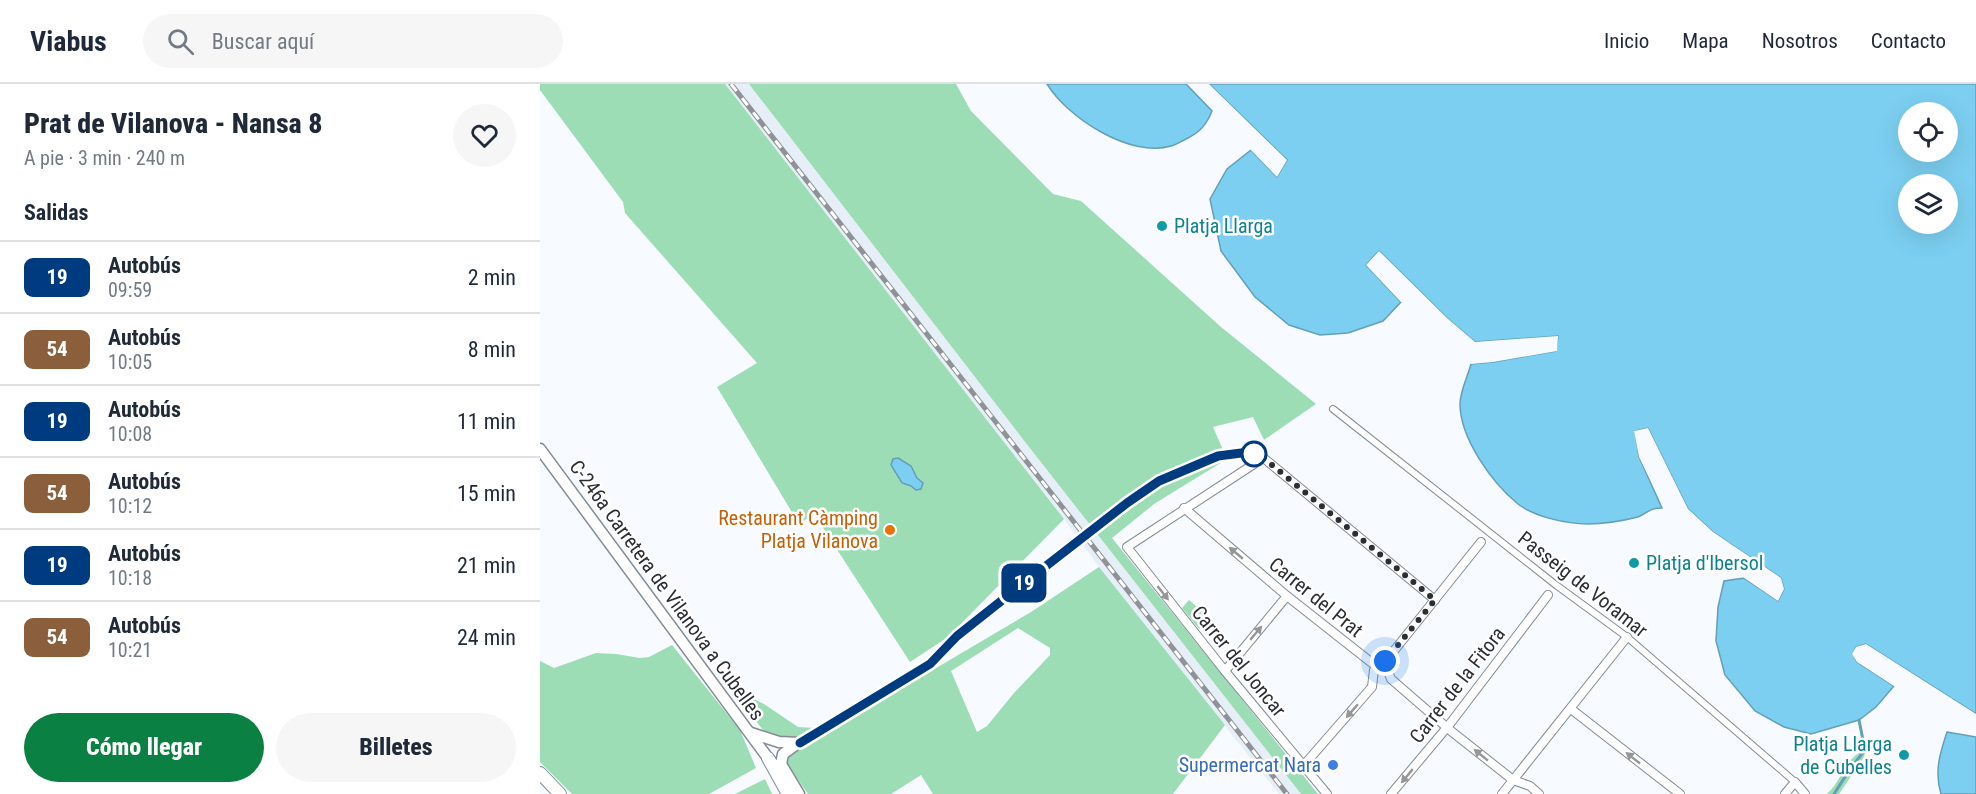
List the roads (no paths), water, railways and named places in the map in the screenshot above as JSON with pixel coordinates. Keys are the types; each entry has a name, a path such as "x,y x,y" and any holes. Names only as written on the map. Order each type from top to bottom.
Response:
{"highway":[{"path":"766,755 794,792"},
{"path":"540,773 560,794"},
{"path":"540,783 549,794"}],"main road":[{"name":"C-246a Carretera de Vilanova a Cubelles","path":"540,449 766,755"},
{"path":"750,733 797,745"},
{"path":"766,755 769,746 779,742"},
{"path":"766,755 797,745"},
{"path":"794,792 781,764 783,754 797,745"}],"street":[{"name":"Passeig de Voramar","path":"1333,409 1556,585 1627,637 1795,782 1805,794"},
{"path":"797,745 930,664 957,636 1127,503 1159,481 1218,456 1249,452 1260,455 1435,600"},
{"path":"1236,454 1243,461 1240,472"},
{"path":"1184,508 1254,464 1260,455"},
{"name":"Carrer del Joncar","path":"1184,508 1128,547 1225,671 1327,794"},
{"name":"Carrer del Prat","path":"1184,508 1287,596 1372,663 1381,663 1386,666 1391,679 1513,780 1530,786 1539,794"},
{"path":"1304,765 1372,687 1374,670 1389,657 1481,542"},
{"name":"Carrer de la Fitora","path":"1391,794 1448,726 1548,595"},
{"path":"1225,671 1287,596"},
{"path":"1502,794 1627,637"},
{"path":"1571,709 1680,794"},
{"path":"1785,794 1795,782"}],"water":[{"path":"1047,84 1186,84 1212,111 1207,121 1194,135 1176,144 1155,148 1137,146 1119,141 1085,122 1069,110"},
{"path":"1209,84 1976,84 1976,714 1866,644 1856,647 1853,654 1857,662 1894,686 1876,707 1859,720 1811,734 1784,727 1755,711 1725,675 1716,641 1718,607 1724,581 1744,578 1778,601 1784,589 1781,578 1713,532 1688,509 1648,428 1635,431 1639,457 1662,508 1619,521 1580,524 1542,516 1525,509 1508,495 1479,459 1465,431 1460,399 1471,364 1556,351 1558,336 1475,342 1447,318 1379,251 1366,265 1401,302 1383,321 1348,333 1320,335 1289,325 1255,297 1221,251 1210,199 1227,169 1251,150 1277,177 1287,160"},
{"path":"898,458 911,466 917,478 923,483 921,489 916,490 902,483 891,465 893,459"},
{"path":"1947,732 1976,737 1976,794 1941,794 1938,770"}],"waterway":[{"path":"1834,794 1865,750 1859,720"}],"railway":[{"path":"731,84 1287,794"}],"place":[{"name":"Platja Llarga","path":"1162,226"},
{"name":"Restaurant Càmping Platja Vilanova","path":"890,530"},
{"name":"Platja d'Ibersol","path":"1634,563"},
{"name":"Platja Llarga de Cubelles","path":"1904,755"},
{"name":"Supermercat Nara","path":"1333,765"}]}
